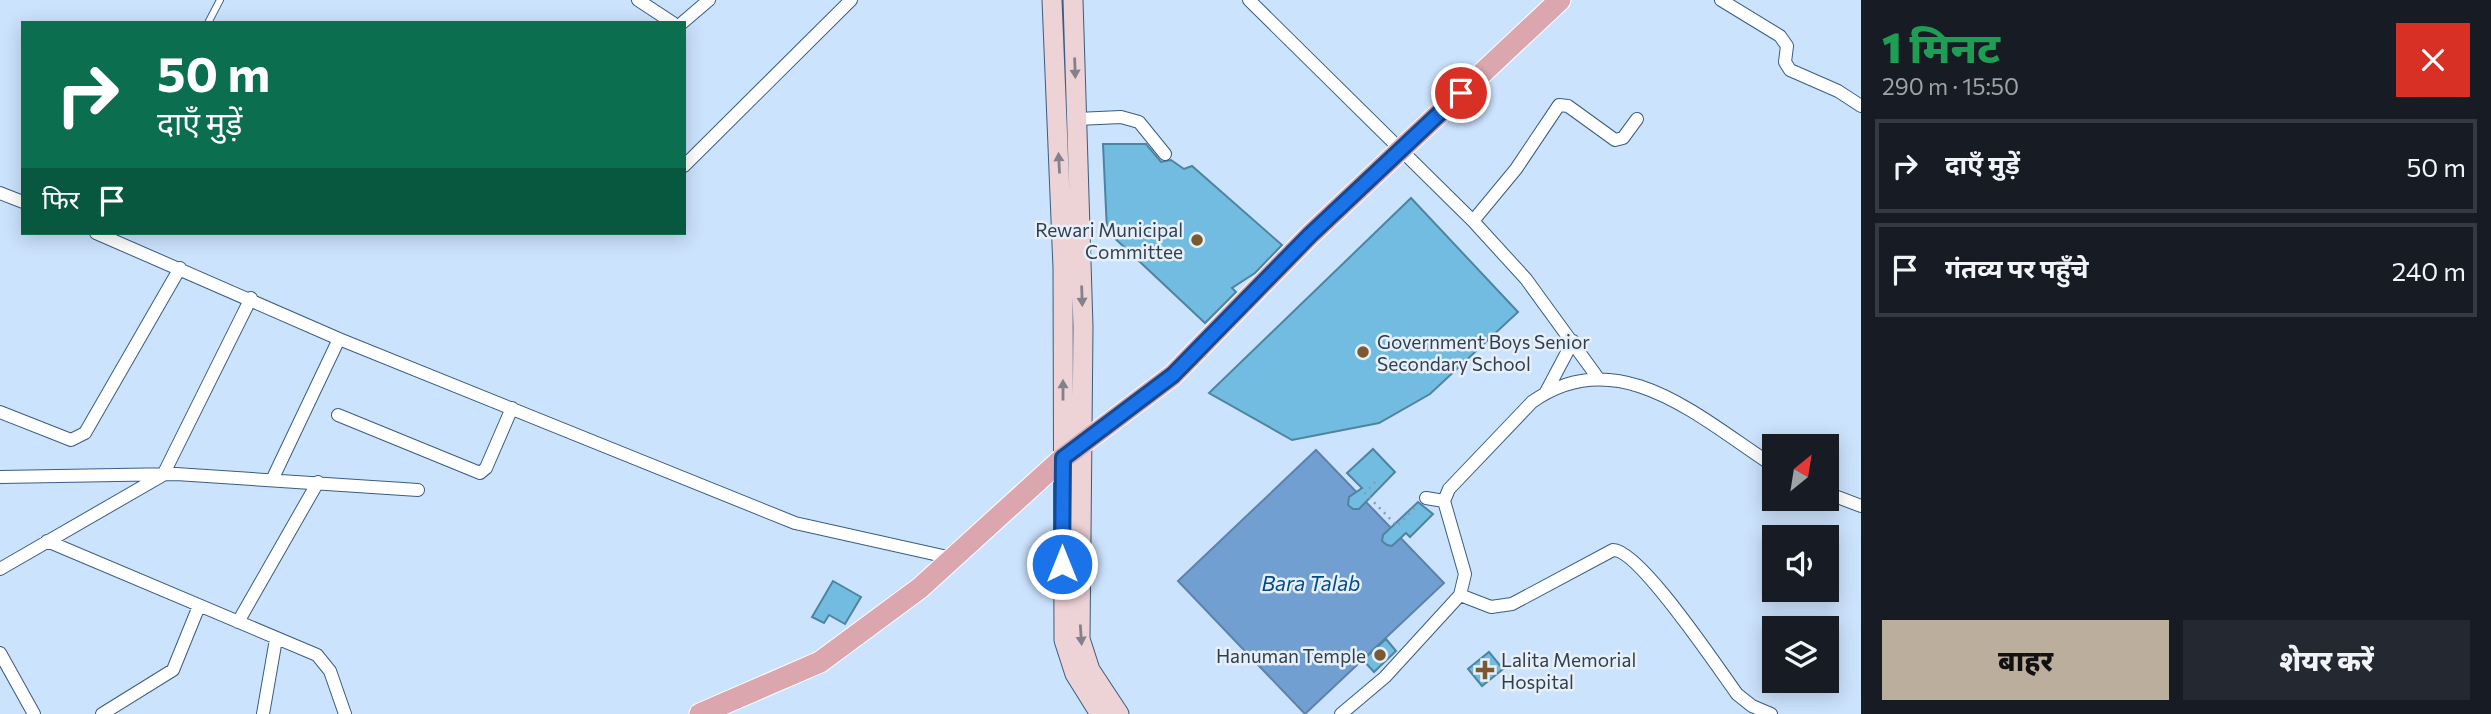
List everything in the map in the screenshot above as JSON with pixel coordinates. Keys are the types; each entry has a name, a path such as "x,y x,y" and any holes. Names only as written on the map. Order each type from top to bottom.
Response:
{"main road":[{"path":"1052,0 1063,268 1064,640 1075,674 1100,714"},
{"path":"1073,0 1083,327 1080,639 1090,670 1119,714"},
{"path":"700,714 820,663 912,595 1063,458 1173,375 1401,148 1560,0"}],"street":[{"path":"639,0 670,21"},
{"path":"684,21 709,0"},
{"path":"686,164 851,0"},
{"path":"1249,0 1473,221 1526,279 1598,378"},
{"path":"1721,0 1780,36 1787,46 1786,62 1790,70 1838,91 1861,106"},
{"path":"1473,221 1516,169 1559,104 1568,106 1615,140 1623,138 1637,119"},
{"path":"1077,119 1121,117 1139,122 1165,154"},
{"path":"0,193 21,201"},
{"path":"104,235 339,339 795,523 952,558"},
{"path":"0,412 61,438 78,438 85,433 180,268"},
{"path":"0,569 163,475 251,298"},
{"path":"272,480 339,339"},
{"path":"1546,392 1573,341"},
{"path":"1341,714 1385,677 1460,595 1465,574 1444,501 1449,489 1532,402 1546,392 1598,378 1618,379 1642,385 1762,459"},
{"path":"338,415 480,472 486,468 512,408"},
{"path":"0,477 163,475 318,482 418,491"},
{"path":"238,622 318,482"},
{"path":"1426,498 1444,501"},
{"path":"1839,498 1861,506"},
{"path":"47,541 317,654 324,660 345,714"},
{"path":"1460,595 1491,607 1503,607 1613,550 1620,550 1630,556 1666,597 1737,694 1752,706 1771,714"},
{"path":"102,714 173,670 199,606"},
{"path":"263,714 276,639"},
{"path":"0,653 34,714"}],"lane":[{"path":"209,21 220,0"}],"path":[{"path":"1375,482 1365,494 1396,526 1426,498"}],"water":[{"name":"Bara Talab","path":"1316,450 1444,583 1305,714 1178,581"}],"building":[{"name":"Rewari Municipal Committee","path":"1103,144 1146,144 1161,162 1171,160 1184,169 1192,166 1282,245 1255,273 1232,288 1236,292 1205,323 1107,231"},
{"name":"Government Boys Senior Secondary School","path":"1411,198 1518,312 1430,394 1379,423 1292,440 1209,393"},
{"path":"1373,449 1395,472 1359,509 1353,509 1348,505 1349,497 1362,488 1347,473"},
{"path":"1418,502 1433,514 1410,537 1406,533 1392,546 1382,541 1383,535"},
{"path":"833,581 861,597 845,624 829,615 824,623 812,617"},
{"name":"Hanuman Temple","path":"1386,639 1396,651 1374,672 1363,660"},
{"path":"1489,652 1503,669 1482,686 1468,669"}],"place":[{"name":"Rewari Municipal Committee","path":"1197,240"},
{"name":"Government Boys Senior Secondary School","path":"1363,352"},
{"name":"Hanuman Temple","path":"1380,655"},
{"name":"Lalita Memorial Hospital","path":"1485,670"}],"route":[{"path":"1062,564 1063,458 1173,375 1310,235 1461,93"}]}
